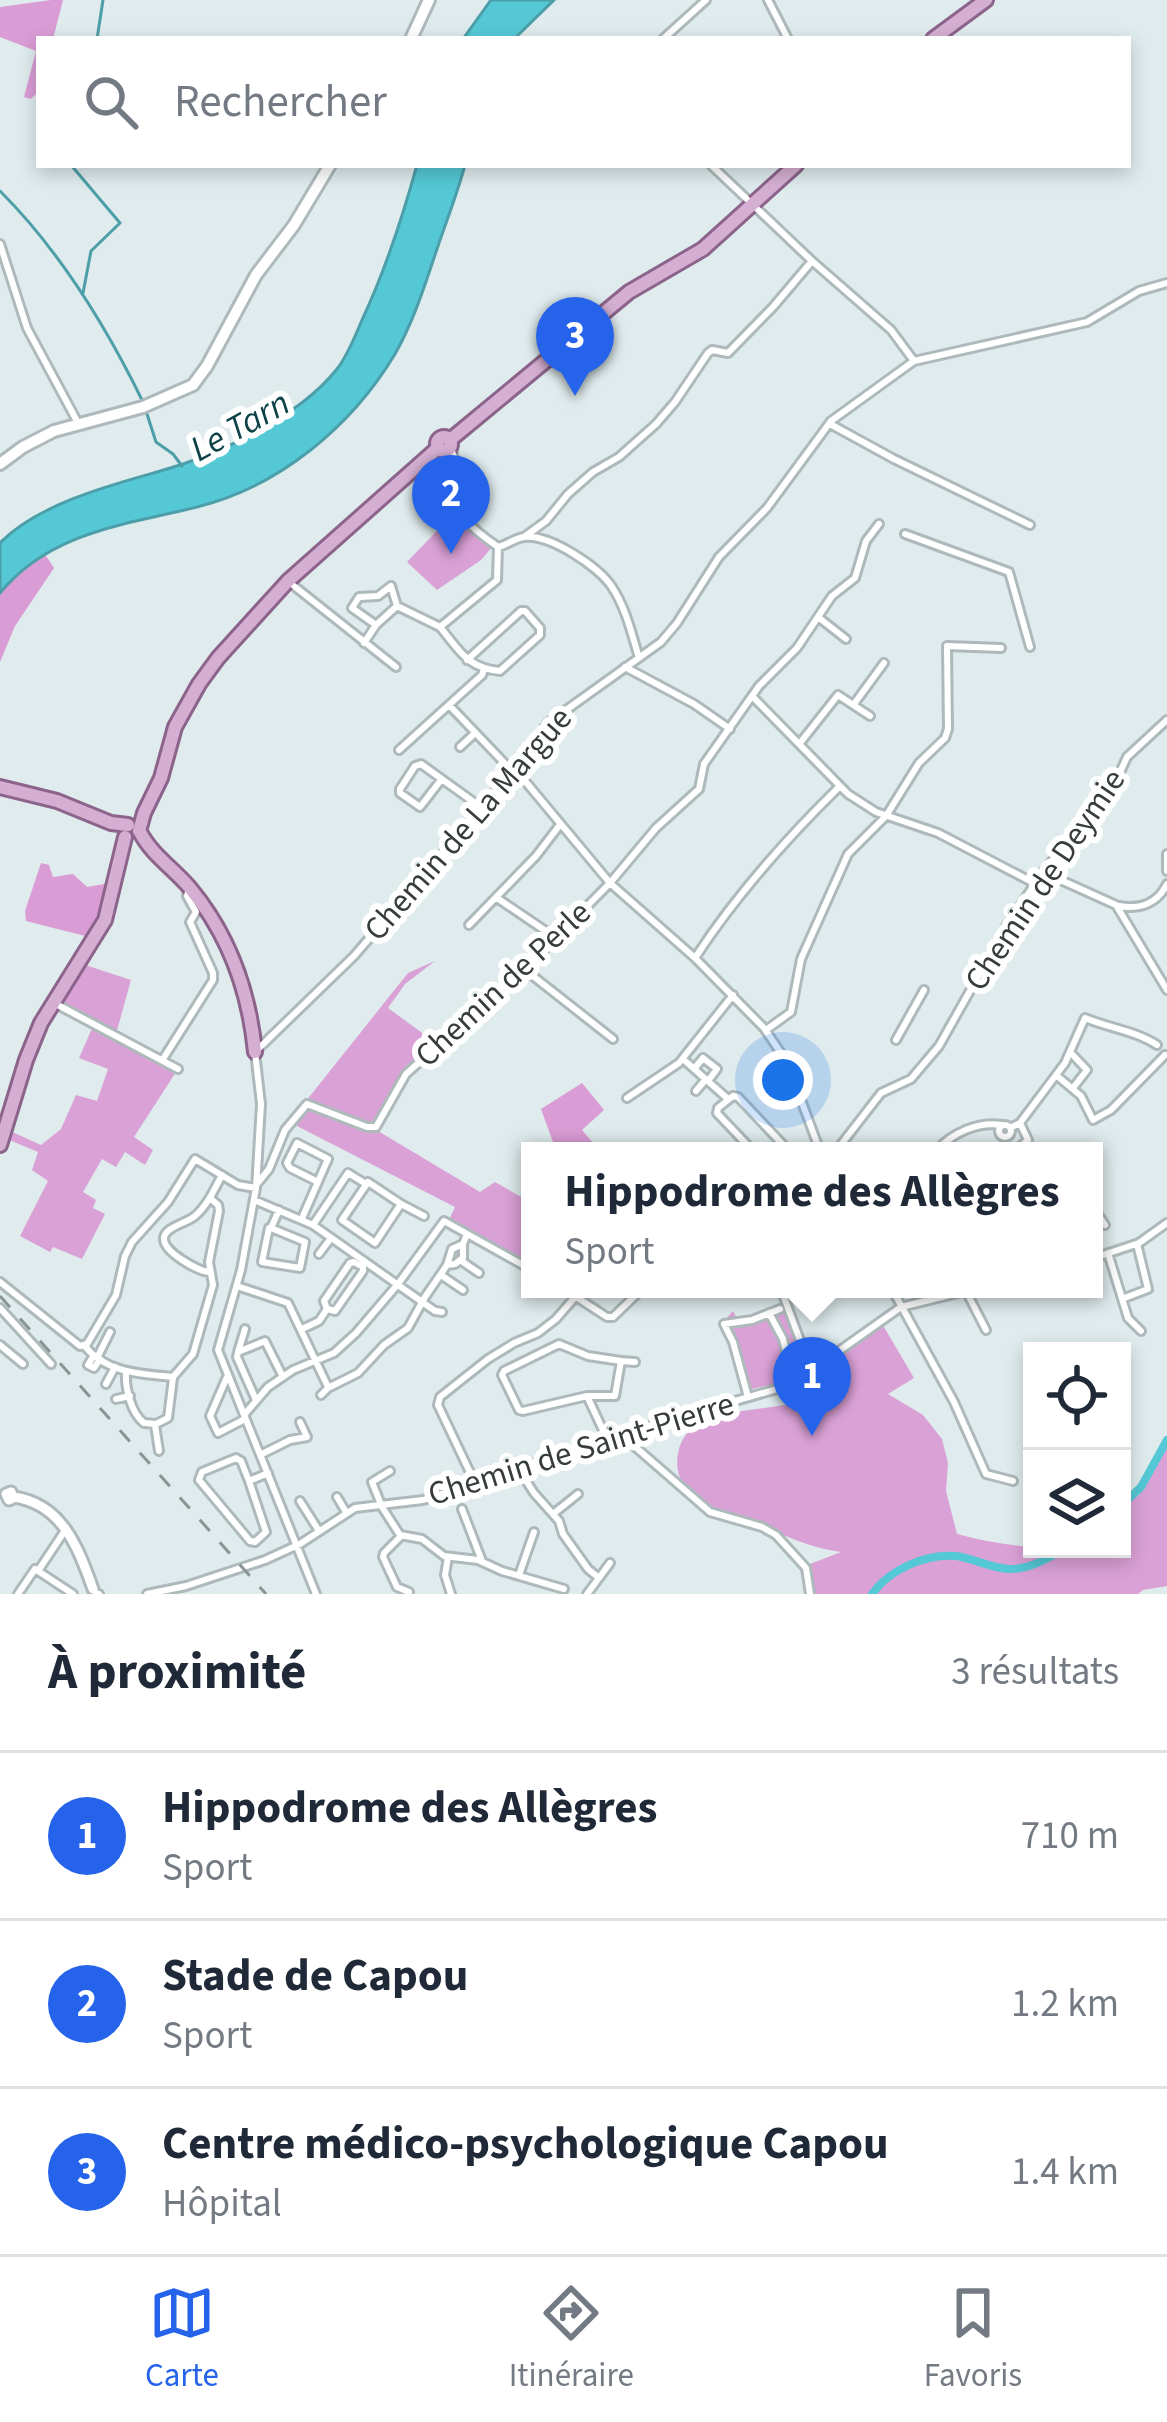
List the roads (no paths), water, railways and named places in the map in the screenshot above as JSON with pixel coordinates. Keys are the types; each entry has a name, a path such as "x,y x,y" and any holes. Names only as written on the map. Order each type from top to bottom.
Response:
{"main road":[{"path":"412,36 429,0"},
{"path":"937,36 986,0"},
{"path":"0,464 37,439 160,402 198,380 256,274 294,225 328,168"},
{"path":"0,1144 26,1060 53,1002 105,920 122,853 161,778 177,723 218,658 288,581 446,445 629,292 698,253 793,168"},
{"path":"0,787 58,801 134,835 191,889 217,926 235,964 248,1004 255,1052"}],"street":[{"path":"666,36 706,0"},
{"path":"768,0 786,36"},
{"path":"714,168 891,330 914,361"},
{"path":"0,244 27,328 78,423"},
{"path":"498,547 546,521 568,494 656,424 708,353 728,352 812,261"},
{"name":"Chemin de La Margue","path":"255,1052 343,968 482,808 548,723 661,642 719,557 767,508 830,423 914,361 1087,322 1139,291 1167,283"},
{"path":"830,423 1030,525"},
{"path":"440,627 497,580 498,547 455,508 451,490 455,458 446,445"},
{"name":"Chemin de Perle","path":"256,1186 272,1164 285,1130 307,1104 376,1127 406,1075 556,938 656,828 699,789 704,764 752,695 797,648 832,596 855,578 866,541 879,524"},
{"path":"905,534 1009,572 1030,647"},
{"path":"524,537 559,544 611,584 639,658"},
{"path":"294,586 396,667"},
{"path":"376,625 351,606 359,597 378,596 392,586 398,606"},
{"path":"364,643 398,606 440,627 467,660 484,669 505,669 540,634 540,628 525,611 516,614 467,660"},
{"path":"818,617 845,639"},
{"path":"766,1030 791,1012 801,959 848,854 886,816 919,763 945,738 947,646 1001,648"},
{"path":"853,705 884,663"},
{"path":"625,667 730,729"},
{"path":"399,750 484,669"},
{"path":"800,743 838,694 870,716"},
{"path":"752,695 838,787 886,816 938,833 1035,883"},
{"path":"450,706 513,770 610,883 695,958 766,1030 787,1062 816,1142"},
{"name":"Chemin de Deymie","path":"843,1142 881,1093 911,1079 939,1046 1035,883 1103,799 1127,757 1167,720"},
{"path":"460,747 476,733"},
{"path":"441,780 421,807 400,793 415,766 421,764 482,808"},
{"path":"695,958 730,906 838,787"},
{"path":"469,925 560,825"},
{"path":"1167,854 1167,871"},
{"path":"1043,872 1116,904 1134,907 1153,902 1167,884"},
{"path":"164,1059 213,980 190,922 196,912 187,896 191,889"},
{"path":"497,898 556,938"},
{"path":"1116,904 1167,990"},
{"path":"524,969 613,1039"},
{"path":"896,1040 924,990"},
{"path":"627,1098 682,1059 733,995"},
{"path":"53,1002 178,1069"},
{"path":"945,1142 978,1126 1005,1131 1020,1123 1056,1075 1085,1018 1143,1035 1166,1056 1111,1110 1094,1120 1081,1096 1056,1075"},
{"path":"1157,1045 1167,1035"},
{"path":"255,1052 261,1086 256,1186 238,1286 218,1350 316,1594"},
{"path":"1070,1052 1088,1070 1072,1088"},
{"path":"694,1069 704,1058 717,1069 696,1091"},
{"path":"682,1059 728,1099"},
{"path":"744,1142 717,1113 734,1096 780,1142"},
{"path":"1020,1123 1026,1142"},
{"path":"1005,1131 1010,1142"},
{"path":"302,1220 318,1182 327,1157 297,1143 287,1163 318,1182"},
{"path":"84,1345 116,1295 132,1242 168,1202 195,1159 244,1187 256,1186"},
{"path":"313,1225 348,1172 424,1216"},
{"path":"208,1271 200,1272 164,1242 168,1231 196,1216 221,1175"},
{"path":"366,1184 342,1220 375,1243 400,1204"},
{"path":"126,1372 139,1419 154,1424 168,1418 173,1377 193,1354 213,1286 208,1271 219,1211 211,1198"},
{"path":"254,1200 313,1225 360,1262 442,1312"},
{"path":"271,1228 304,1242 299,1268 262,1262 269,1228 279,1210"},
{"path":"228,1376 210,1416 218,1433 244,1417 268,1387 334,1353 356,1333 444,1221 521,1264"},
{"path":"1103,1255 1137,1244 1167,1223"},
{"path":"448,1265 464,1258 467,1234"},
{"path":"319,1254 331,1237"},
{"path":"321,1395 352,1378 389,1340 406,1330 448,1265 449,1246 463,1244"},
{"path":"1121,1300 1148,1289 1137,1244"},
{"path":"1108,1253 1128,1318 1141,1331"},
{"path":"460,1260 478,1273"},
{"path":"327,1309 335,1311 352,1288 363,1271 360,1262"},
{"path":"327,1309 324,1301 350,1263 360,1262"},
{"path":"431,1268 463,1290"},
{"path":"0,1282 80,1346 115,1367 173,1377"},
{"path":"238,1286 288,1303 328,1388"},
{"path":"475,1483 438,1405 440,1397 488,1359 538,1333 574,1298"},
{"path":"579,1298 607,1317 633,1298"},
{"path":"785,1298 812,1372"},
{"path":"896,1298 945,1383 986,1474 1012,1481"},
{"name":"Chemin de Saint-Pierre","path":"147,1594 186,1586 296,1546 355,1508 423,1500 800,1380 901,1307 938,1298"},
{"path":"973,1298 986,1330"},
{"path":"0,1308 51,1364"},
{"path":"302,1329 319,1321 327,1309"},
{"path":"748,1396 724,1324 779,1309"},
{"path":"769,1313 800,1380"},
{"path":"245,1329 236,1357 256,1400"},
{"path":"97,1357 110,1332"},
{"path":"238,1352 265,1340 283,1377"},
{"path":"621,1361 616,1396 587,1396 519,1410 502,1375 559,1344 588,1356 634,1362"},
{"path":"0,1346 23,1364"},
{"path":"106,1384 115,1367"},
{"path":"172,1389 183,1393"},
{"path":"116,1399 130,1396"},
{"path":"587,1396 609,1443"},
{"path":"260,1455 307,1437 300,1422"},
{"path":"154,1424 159,1451"},
{"path":"625,1438 710,1512 776,1535 806,1568 810,1594"},
{"path":"236,1458 249,1481 266,1532 255,1542 199,1480 202,1472 236,1458"},
{"path":"518,1468 599,1578"},
{"path":"390,1471 372,1480 401,1536 424,1540 448,1558 482,1561 564,1589"},
{"path":"249,1481 268,1474"},
{"path":"553,1514 578,1494"},
{"path":"7,1496 38,1504 58,1519 95,1593"},
{"path":"338,1497 346,1512"},
{"path":"301,1501 319,1532"},
{"path":"462,1509 482,1561"},
{"path":"38,1571 66,1529"},
{"path":"519,1575 534,1532"},
{"path":"401,1536 383,1557 397,1587 409,1592"},
{"path":"448,1558 445,1572 451,1594"},
{"path":"587,1594 610,1564"},
{"path":"18,1594 35,1569 73,1594"}],"water":[{"path":"491,0 554,0 517,36 465,36"},
{"name":"Le Tarn","path":"416,168 464,168 402,341 378,380 335,429 256,485 227,498 65,544 42,556 0,593 0,543 33,518 74,498 230,445 301,404 345,358 393,244"}],"waterway":[{"path":"97,36 103,0"},
{"path":"74,168 120,223 91,251 83,293"},
{"path":"0,191 80,290 143,402"},
{"path":"146,411 156,442 182,466"},
{"path":"1131,1496 1167,1440"},
{"path":"872,1594 898,1570 932,1558 956,1556 1018,1569 1047,1558"}],"railway":[{"path":"0,1296 266,1594"}],"place":[{"name":"Centre médico-psychologique Capou","path":"575,396"},
{"name":"Stade de Capou","path":"451,554"},
{"name":"Hippodrome des Allègres","path":"812,1436"}]}
